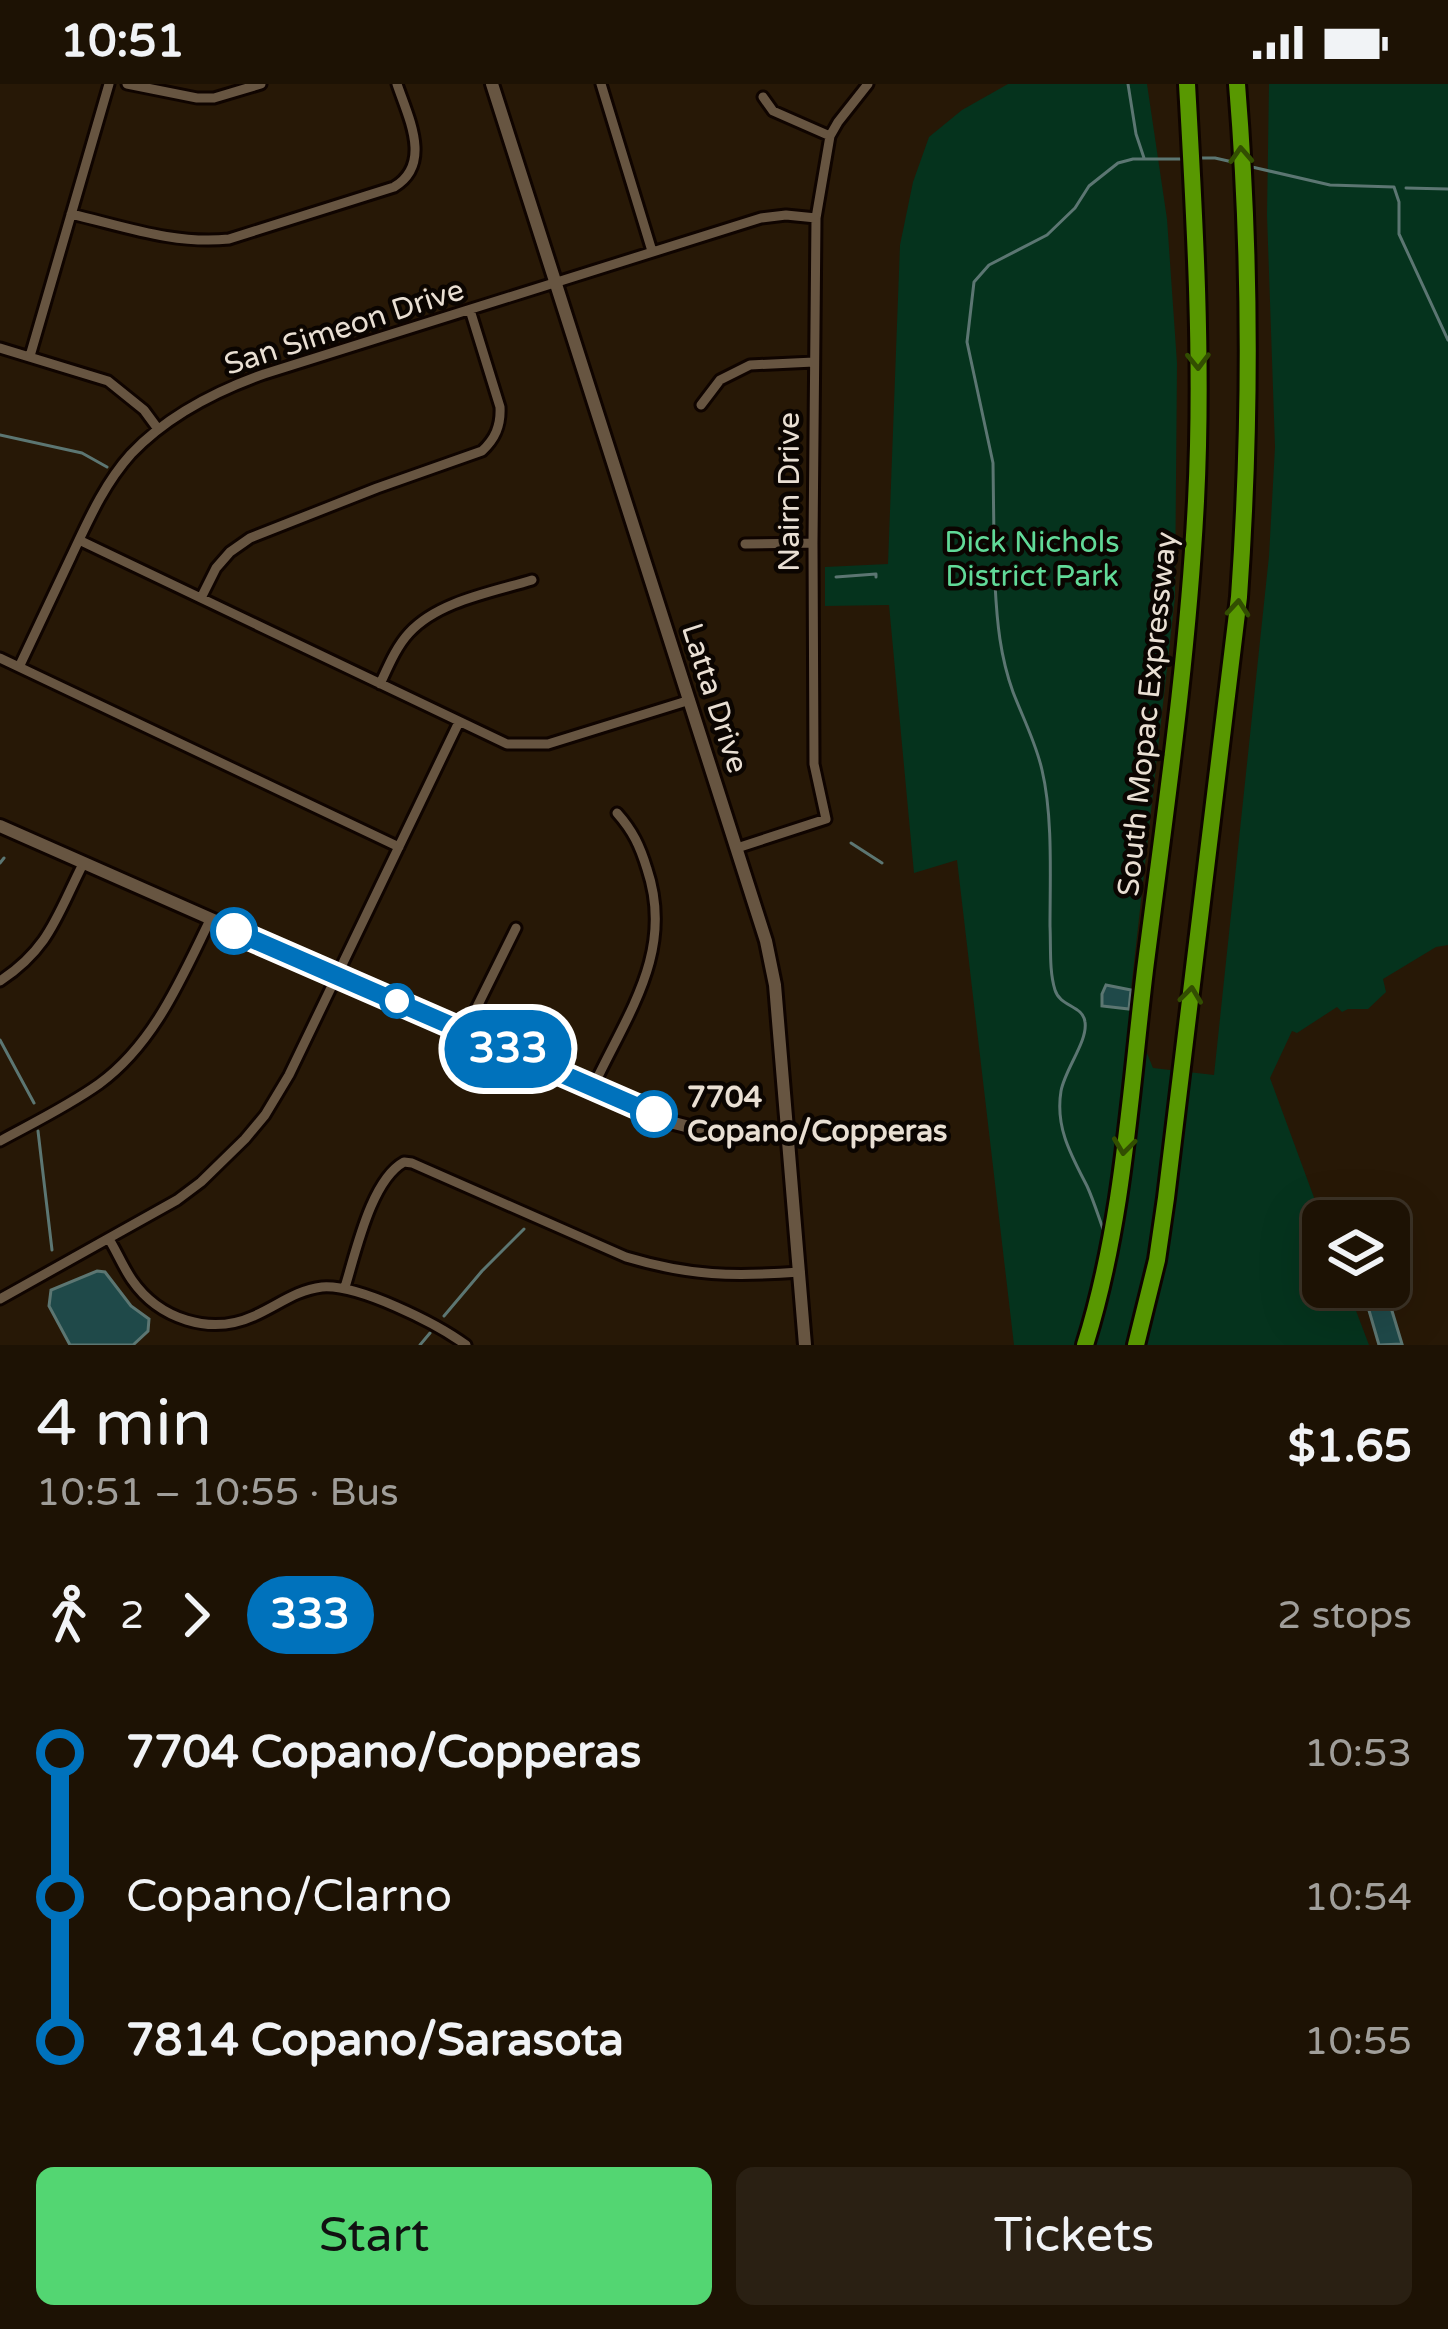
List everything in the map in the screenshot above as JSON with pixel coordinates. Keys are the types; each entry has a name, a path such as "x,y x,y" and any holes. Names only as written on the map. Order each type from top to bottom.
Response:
{"highway":[{"path":"1136,1345 1157,1260 1177,1112 1242,557 1249,393 1237,84"},
{"name":"South Mopac Expressway","path":"1085,1345 1108,1251 1190,592 1199,392 1194,199 1183,94"}],"street":[{"path":"30,356 109,84"},
{"path":"127,84 196,98 214,98 261,84"},
{"path":"71,214 208,242 394,188 410,173 416,151 397,84"},
{"name":"Latta Drive","path":"492,84 766,941 775,985 805,1345"},
{"path":"601,84 652,250"},
{"name":"Nairn Drive","path":"737,848 826,819 814,776 817,218 830,136 868,84"},
{"path":"763,97 773,111 830,136"},
{"name":"San Simeon Drive","path":"20,665 96,504 116,472 158,429 194,406 240,383 652,250 761,218 817,218"},
{"path":"201,598 216,568 250,538 487,446 497,432 500,407 470,310"},
{"path":"0,348 108,381 144,410 158,429"},
{"path":"700,405 720,380 750,365 814,362"},
{"path":"79,540 507,744 548,744 690,700"},
{"path":"745,544 813,543"},
{"path":"380,684 409,633 427,618 532,580"},
{"path":"0,658 399,847"},
{"path":"0,1299 176,1200 212,1172 265,1114 338,976 459,722"},
{"path":"593,1087 647,975 656,940 652,884 636,836 616,813"},
{"path":"0,826 674,1123 724,1136 786,1131"},
{"path":"0,980 28,962 44,944 82,864"},
{"path":"0,1141 101,1082 144,1040 171,999 210,920"},
{"path":"465,1031 516,928"},
{"path":"345,1287 360,1236 386,1177 404,1162 661,1268 739,1277 800,1272"},
{"path":"110,1239 144,1294 164,1311 196,1324 237,1323 302,1292 345,1287 417,1317 466,1345"}],"green space":[{"name":"Dick Nichols District Park","path":"1008,84 1147,84 1167,219 1177,363 1175,597 1131,990 1106,985 1102,1005 1129,1009 1153,1068 1214,1075 1269,556 1275,447 1267,215 1269,84 1448,84 1448,945 1436,947 1383,979 1386,992 1368,1009 1342,1012 1337,1007 1297,1033 1292,1031 1270,1078 1315,1200 1302,1200 1302,1308 1355,1308 1369,1345 1014,1345 957,860 914,873 889,605 825,606 825,567 888,564 900,245 913,182 929,137 962,110"}],"water":[{"path":"1106,985 1131,990 1129,1009 1102,1006"},
{"path":"105,1272 131,1306 149,1319 148,1331 133,1345 70,1345 49,1306 51,1290"},
{"path":"1368,1308 1391,1308 1402,1344 1379,1345"}],"waterway":[{"path":"1128,84 1144,158"},
{"path":"1199,158 1237,163"},
{"path":"994,541 993,463 967,342 974,282 989,265 1047,235 1075,208 1089,186 1118,163 1184,159"},
{"path":"1252,167 1330,185 1394,187 1399,234 1448,340"},
{"path":"1406,188 1448,189"},
{"path":"0,435 82,453 107,467"},
{"path":"836,577 876,577"},
{"path":"995,584 1005,665 1046,788 1053,983 1058,996 1080,1012 1085,1022 1061,1091 1060,1117 1103,1229"},
{"path":"851,843 882,863"},
{"path":"0,863 4,858"},
{"path":"0,1040 34,1103"},
{"path":"38,1131 52,1250"},
{"path":"444,1316 524,1229"},
{"path":"1094,1345 1100,1322"},
{"path":"420,1345 430,1333"}],"bus line":[{"name":"333","path":"234,931 654,1114"}],"place":[{"name":"7704 Copano/Copperas","path":"654,1114"}]}
